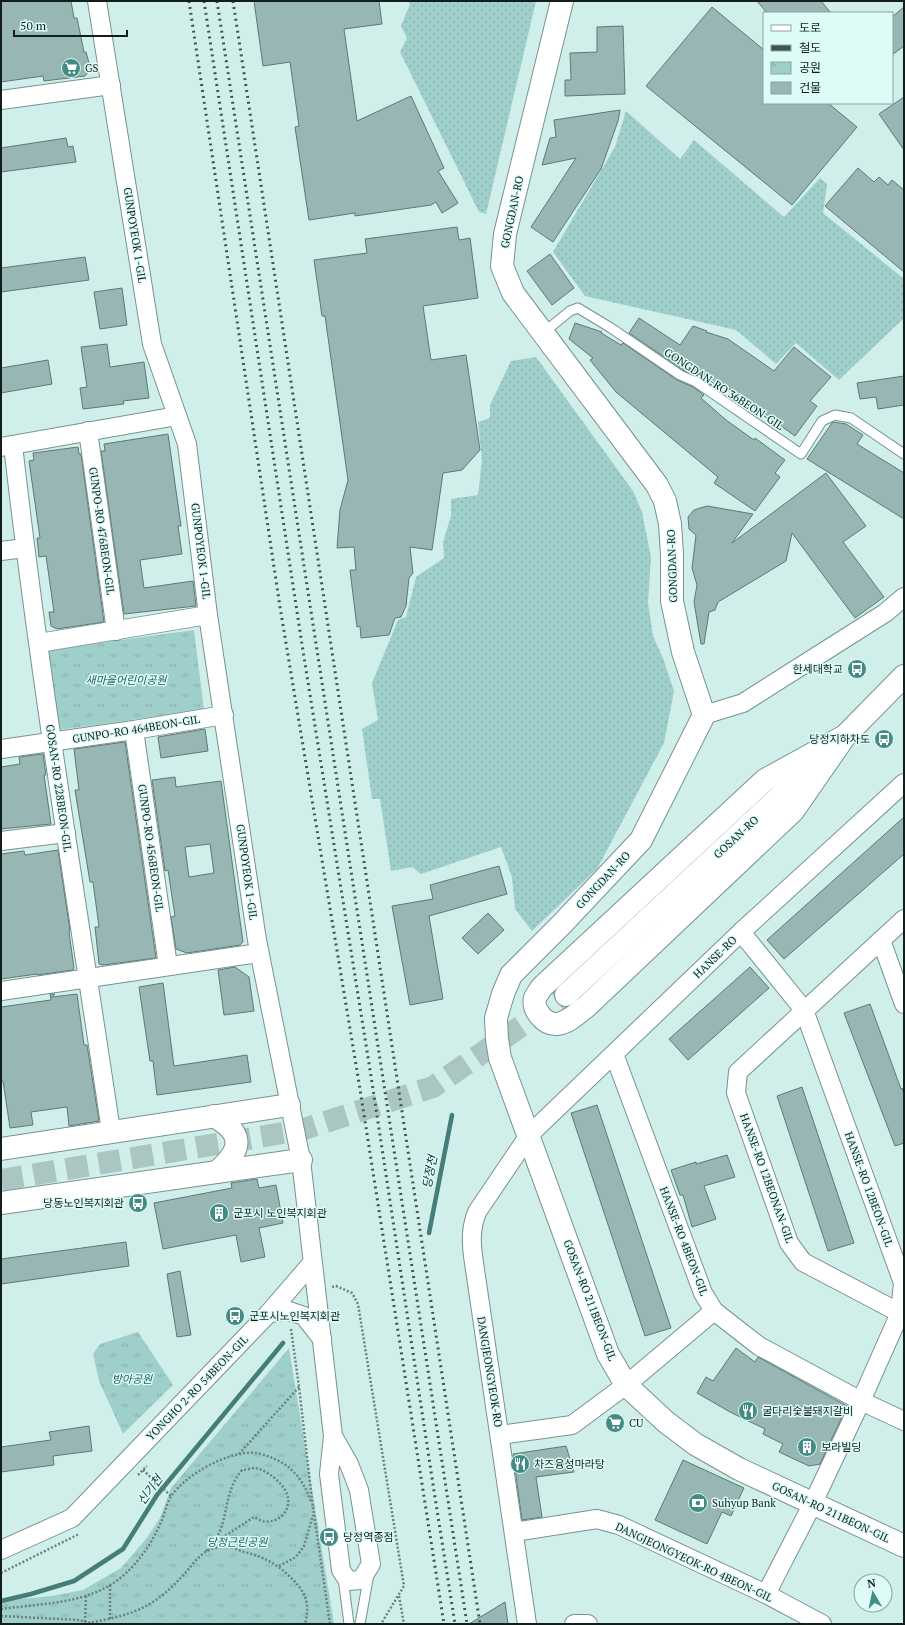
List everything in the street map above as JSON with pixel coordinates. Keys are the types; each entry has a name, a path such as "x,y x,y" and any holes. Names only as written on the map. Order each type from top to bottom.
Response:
{"street":[{"name":"GUNPOYEOK 1-GIL","path":"97,1 152,344 187,444 208,615 259,953 289,1105"},
{"name":"GONGDAN-RO","path":"529,1135 505,1073 496,1039 496,1018 502,994 512,975 641,840 704,715 683,652 672,601 670,531 665,501 657,485 513,293 502,266 505,234 562,1"},
{"path":"1,100 111,85"},
{"path":"7,446 177,416"},
{"name":"GUNPO-RO 476BEON-GIL","path":"88,431 116,631"},
{"name":"GOSAN-RO 228BEON-GIL","path":"7,446 25,548 111,1131"},
{"path":"1,551 25,548"},
{"path":"704,715 743,703 885,614 904,597"},
{"path":"885,614 904,611"},
{"path":"39,643 208,615"},
{"name":"GOSAN-RO","path":"566,995 845,736 904,676"},
{"name":"GUNPO-RO 464BEON-GIL","path":"1,749 134,730 224,715"},
{"name":"GUNPO-RO 456BEON-GIL","path":"134,730 168,966"},
{"path":"845,736 793,811 587,1006 571,1019 557,1024 547,1021 539,1015 535,998 542,987 765,780 845,736"},
{"name":"HANSE-RO","path":"529,1135 741,932 904,783"},
{"path":"1,841 66,833"},
{"name":"HANSE-RO 12BEONAN-GIL","path":"900,1313 803,1262 789,1243 736,1092 738,1072 904,919"},
{"name":"HANSE-RO 12BEON-GIL","path":"741,932 804,1010 903,1283 900,1313 861,1402 813,1503 766,1594"},
{"path":"881,940 904,1004"},
{"path":"1,990 259,953"},
{"name":"HANSE-RO 4BEON-GIL","path":"614,1054 703,1293 714,1311 759,1346 861,1402 904,1421"},
{"path":"1,1149 289,1105 301,1160 333,1436 329,1474 341,1570 348,1581 361,1580 371,1564 359,1490 349,1464 333,1436"},
{"path":"214,1116 232,1129 236,1140 236,1149 230,1160 217,1172"},
{"name":"GOSAN-RO 211BEON-GIL","path":"529,1135 608,1354 626,1385 666,1422 695,1444 739,1469 904,1546"},
{"name":"DANGJEONGYEOK-RO","path":"527,1624 471,1238 473,1224 478,1212 529,1135"},
{"path":"1,1203 301,1160"},
{"name":"YONGHO 2-RO 54BEON-GIL","path":"1,1550 72,1518 268,1314 312,1263"},
{"path":"268,1314 286,1310 304,1316 322,1339"},
{"path":"500,1435 572,1425 626,1385 714,1311"},
{"name":"DANGJEONGYEOK-RO 4BEON-GIL","path":"514,1532 597,1519 619,1525 766,1594 822,1624"},
{"path":"574,1624 588,1624"}],"lane":[{"name":"GONGDAN-RO 36BEON-GIL","path":"543,333 570,311 578,308 611,328 680,375 696,382 801,454 822,421 835,415 851,418 904,454"},
{"path":"360,1624 371,1564"},
{"path":"341,1570 349,1624"}],"path":[{"path":"316,1289 336,1286 352,1293 358,1304 404,1586 382,1624"},
{"path":"288,1326 291,1329 293,1339 313,1508 330,1624"},
{"path":"239,1454 299,1387"},
{"path":"1,1609 66,1600 86,1595 110,1585 129,1570 154,1540 171,1496 202,1469 227,1457 256,1452 273,1458 286,1465 296,1473 307,1489 313,1508"},
{"path":"138,1476 148,1464"},
{"path":"1,1616 89,1623 131,1613 151,1604 178,1581 214,1543 254,1517 262,1521 275,1520 284,1516 288,1509 288,1498 283,1487 277,1480 264,1471 254,1468 242,1470 235,1479 221,1530 214,1543"},
{"path":"143,1470 171,1496"},
{"path":"279,1566 296,1557 304,1546 314,1513"},
{"path":"1,1573 77,1536 83,1530"},
{"path":"204,1553 215,1548 225,1547 251,1554 279,1566 302,1589 308,1602 308,1614 305,1624"},
{"path":"110,1585 110,1619"},
{"path":"86,1595 89,1623"},
{"path":"398,1596 404,1624"}],"green space":[{"path":"408,1 536,1 486,214 479,212 400,52 407,38 401,26 410,4"},
{"path":"626,111 680,159 694,140 784,217 820,178 827,184 823,213 904,279 904,318 839,380 796,343 776,364 736,330 585,296 553,252 615,147"},
{"path":"536,357 633,491 642,512 651,557 648,603 653,636 663,658 674,691 664,743 597,869 532,931 515,909 512,877 501,847 421,874 412,867 391,871 380,799 372,799 362,729 378,720 372,683 398,620 406,617 416,577 444,558 443,542 451,516 451,499 478,495 482,460 478,422 490,418 490,405 511,361"},
{"name":"새마을어린이공원","path":"194,630 204,710 58,730 47,650"},
{"name":"방아공원","path":"138,1332 173,1385 123,1434 99,1381 93,1354 100,1344"},
{"name":"당정근린공원","path":"289,1348 334,1624 1,1624 1,1601 51,1596 83,1590 121,1568 146,1539 160,1518 171,1488"}],"building":[{"path":"1,1 71,1 74,18 77,18 84,52 86,52 91,70 85,76 44,81 43,76 1,82"},
{"path":"254,1 379,1 382,24 344,29 357,121 411,96 444,168 438,171 458,203 442,213 436,202 431,205 355,216 355,213 309,220 295,127 299,126 290,62 263,66"},
{"path":"757,1 821,1 830,12 766,12"},
{"path":"712,7 763,49 763,104 829,104 857,127 792,205 646,86"},
{"path":"904,7 904,46 893,54 893,16"},
{"path":"623,26 625,94 565,96 565,80 571,80 570,53 597,52 597,27"},
{"path":"904,97 904,150 879,114"},
{"path":"620,110 618,121 601,169 553,242 531,227 576,158 542,165 550,138 556,137 554,120"},
{"path":"66,138 68,147 73,146 76,162 1,172 1,148"},
{"path":"858,168 874,182 879,177 888,185 892,180 904,190 904,272 825,206"},
{"path":"457,227 459,240 470,238 478,298 423,306 431,360 466,355 480,450 462,470 443,473 432,550 410,547 413,573 409,578 406,606 401,617 395,618 389,635 361,638 360,626 357,627 350,570 356,570 354,547 337,548 340,510 348,480 325,316 322,316 314,260 367,253 365,239"},
{"path":"550,254 574,288 552,305 527,271"},
{"path":"85,257 89,280 1,292 1,268"},
{"path":"122,288 127,325 100,329 94,292"},
{"path":"639,318 680,345 693,326 728,339 774,371 794,347 831,377 810,401 817,406 795,436 716,380 711,385 699,377 683,370 629,333"},
{"path":"575,323 602,332 601,333 621,345 623,343 677,380 693,387 704,395 701,398 726,420 754,440 755,438 785,460 775,473 780,477 755,511 714,483 718,477 616,392 590,360 593,358 569,339"},
{"path":"107,344 110,367 144,362 149,398 123,401 124,404 83,409 80,388 87,387 81,347"},
{"path":"48,360 52,384 1,393 1,368"},
{"path":"904,376 904,405 878,409 876,397 860,399 857,383"},
{"path":"834,422 846,424 863,435 857,444 904,473 904,519 807,459"},
{"path":"168,434 181,526 178,526 182,554 140,560 144,588 193,581 196,606 124,614 101,451 105,451 104,444"},
{"path":"78,447 79,454 81,454 104,622 57,629 51,626 49,612 54,612 46,556 39,557 37,538 40,538 29,461 34,460 33,453"},
{"path":"826,473 866,526 843,542 884,597 855,618 792,533 786,561 718,602 715,610 709,612 704,644 701,644 694,602 697,585 692,568 696,535 689,529 688,517 694,510 707,506 753,514 732,543"},
{"path":"205,729 208,751 161,758 158,737"},
{"path":"125,742 156,958 103,965 99,964 95,927 99,927 93,882 90,882 75,790 79,790 74,749"},
{"path":"43,754 46,775 44,775 51,824 1,829 1,767 20,764 19,757"},
{"path":"175,777 176,787 221,781 243,942 240,945 187,953 176,949 171,917 175,916 168,870 165,871 152,780","holes":["210,844 214,873 189,877 185,847"]},
{"path":"904,817 904,854 784,959 767,940"},
{"path":"58,850 74,968 73,970 1,979 1,854 24,851 25,855"},
{"path":"499,866 507,894 429,916 443,999 410,1005 392,906 433,899 430,885"},
{"path":"488,913 504,930 478,954 462,938"},
{"path":"235,967 249,977 254,1011 224,1015 218,970"},
{"path":"750,967 769,988 688,1060 669,1039"},
{"path":"163,983 174,1066 247,1055 251,1082 157,1095 153,1061 150,1061 139,987"},
{"path":"50,994 55,994 52,997 77,994 84,1045 87,1045 99,1121 69,1126 67,1107 31,1112 33,1125 10,1128 3,1081 1,1081 1,1007 51,1000"},
{"path":"870,1004 904,1094 904,1143 895,1146 844,1013"},
{"path":"802,1087 854,1243 828,1251 777,1096"},
{"path":"597,1105 671,1328 645,1336 571,1113"},
{"path":"727,1155 735,1177 704,1186 716,1219 692,1227 683,1195 680,1195 671,1170 696,1162 696,1164"},
{"name":"군포시 노인복지회관","path":"257,1179 259,1188 276,1185 283,1223 259,1228 265,1257 241,1262 236,1235 163,1249 154,1203 232,1188 231,1183"},
{"path":"126,1242 129,1266 1,1284 1,1259"},
{"path":"180,1271 191,1335 177,1337 167,1274"},
{"path":"736,1348 755,1362 758,1357 847,1406 820,1464 809,1466 779,1452 783,1444 763,1434 765,1429 730,1412 697,1393 706,1377 713,1381"},
{"path":"89,1426 92,1451 53,1456 54,1465 1,1472 1,1447 51,1440 49,1432"},
{"path":"566,1446 574,1472 536,1477 542,1517 522,1520 513,1454"},
{"path":"683,1460 744,1488 731,1516 722,1512 707,1544 655,1520"},
{"path":"505,1602 508,1624 469,1624"}],"waterway":[{"name":"당정천","path":"429,1233 452,1115"},
{"name":"신기천","path":"1,1601 74,1581 123,1549 157,1495 283,1343"}],"tunnel":[{"path":"1,1180 301,1130 433,1087 566,995"}],"railway":[{"path":"189,1 280,607 359,1083 444,1624"},
{"path":"204,1 303,651 371,1076 455,1624"},
{"path":"217,1 467,1624"},
{"path":"233,1 480,1624"}],"place":[{"name":"GS","path":"71,68"},
{"name":"한세대학교","path":"857,669"},
{"name":"당정지하차도","path":"884,739"},
{"name":"당동노인복지회관","path":"138,1203"},
{"name":"군포시 노인복지회관","path":"219,1213"},
{"name":"군포시노인복지회관","path":"235,1316"},
{"name":"굴다리숯불돼지갈비","path":"748,1411"},
{"name":"CU","path":"615,1423"},
{"name":"보라빌딩","path":"807,1447"},
{"name":"차즈융성마라탕","path":"520,1464"},
{"name":"Suhyup Bank","path":"698,1503"},
{"name":"당정역종점","path":"329,1537"}]}
